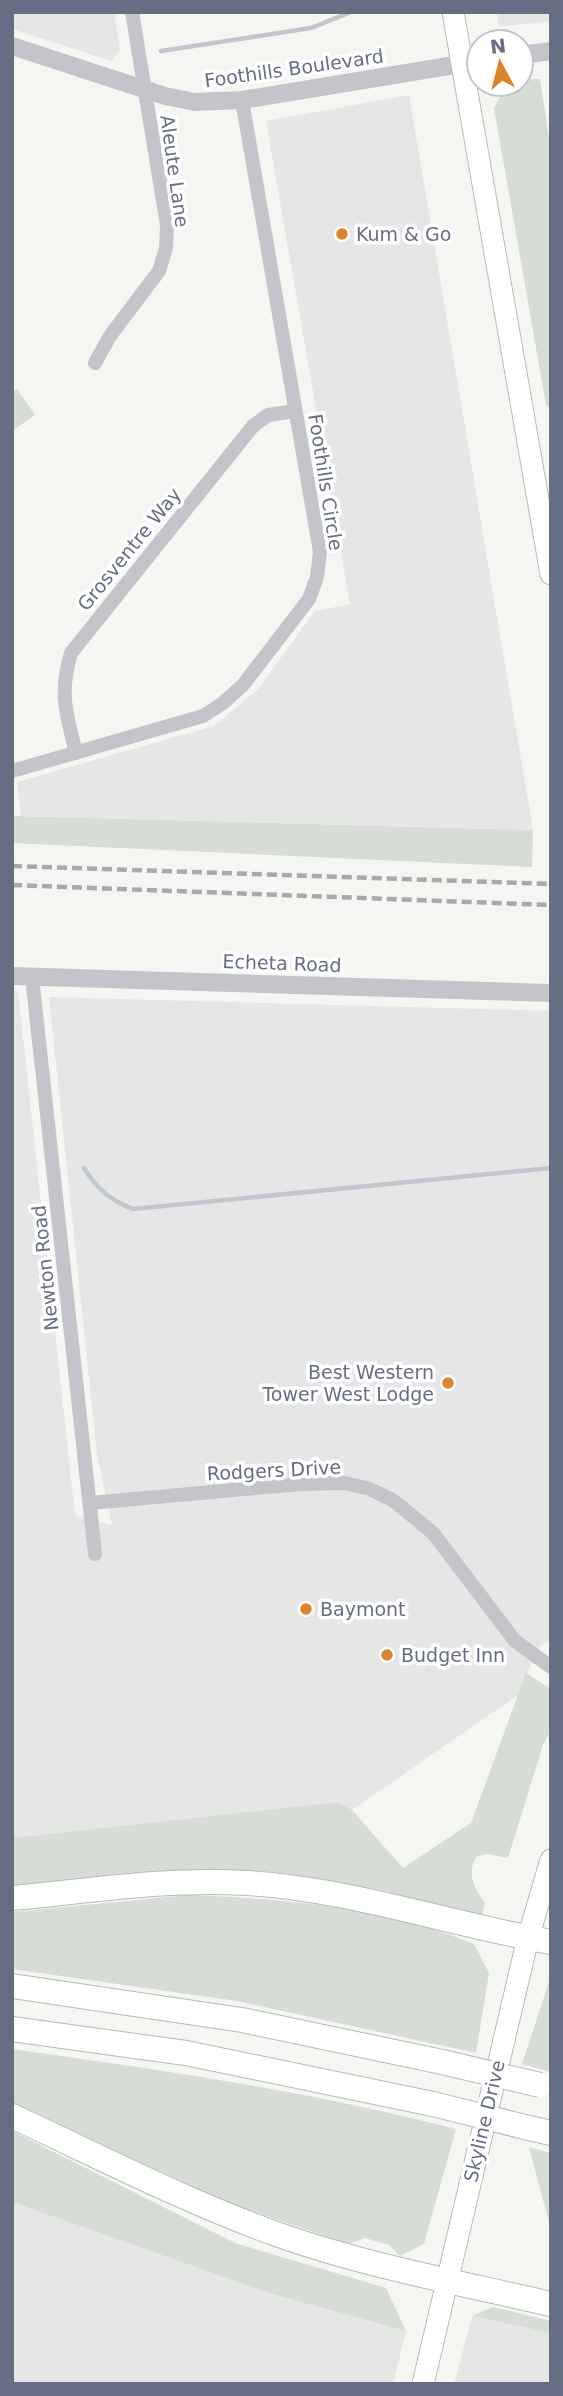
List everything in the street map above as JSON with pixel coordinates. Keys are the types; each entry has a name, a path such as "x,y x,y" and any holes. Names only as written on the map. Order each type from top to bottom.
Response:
{"highway":[{"path":"12,1898 151,1884 245,1883 317,1891 539,1940"},
{"path":"12,1986 242,2020 442,2062 545,2087"},
{"path":"12,2029 186,2053 433,2104 540,2130"},
{"path":"12,2116 172,2190 279,2235 412,2274 551,2304"}],"main road":[{"path":"453,12 465,45"},
{"path":"477,98 551,574"},
{"name":"Skyline Drive","path":"423,2384 446,2281 539,1940 551,1860"}],"street":[{"name":"Aleute Lane","path":"95,363 110,336 159,271 166,248 167,225 132,12"},
{"name":"Foothills Boulevard","path":"12,46 143,89 195,102 242,100 465,63"},
{"name":"Foothills Circle","path":"12,771 203,716 243,685 309,599 317,577 320,552 242,100"},
{"name":"Grosventre Way","path":"76,753 65,708 63,681 71,653 253,426 268,415 295,411"},
{"name":"Echeta Road","path":"12,976 551,993"},
{"name":"Newton Road","path":"32,976 95,1555"},
{"name":"Rodgers Drive","path":"90,1503 300,1484 345,1483 370,1489 394,1501 433,1533 515,1641 551,1667"}],"shaded area":[{"path":"12,12 114,12 120,50 111,61 12,29"},
{"path":"497,12 551,12 551,21 499,27"},
{"path":"535,79 540,79 551,152 551,408 546,405 494,108 499,98 535,98"},
{"path":"409,95 533,830 21,816 17,782 214,726 258,689 315,611 350,604 266,121"},
{"path":"17,389 35,415 12,431 12,392"},
{"path":"12,816 533,830 532,867 12,843"},
{"path":"12,991 18,991 75,1515 112,1525 97,1455 49,997 551,1011 551,1639 538,1648 518,1695 352,1810 338,1802 12,1838"},
{"path":"526,1673 551,1689 551,1730 543,1745 508,1858 487,1854 476,1857 473,1864 473,1881 485,1903 481,1917 377,1889 245,1876 12,1892 12,1838 338,1802 352,1810 403,1868 471,1823"},
{"path":"189,1895 261,1899 370,1913 440,1931 474,1944 489,1973 476,2053 237,2001 12,1969 12,1912"},
{"path":"551,1976 551,2072 522,2064"},
{"path":"12,2049 291,2093 456,2129 424,2244 400,2256 389,2245 365,2238 349,2244 231,2204 12,2104"},
{"path":"12,2131 235,2243 386,2288 406,2331 272,2294 12,2202"},
{"path":"529,2147 551,2153 551,2230"},
{"path":"12,2202 272,2294 406,2331 393,2384 12,2384"},
{"path":"493,2307 551,2321 551,2333 472,2316"},
{"path":"472,2316 551,2333 551,2384 454,2384"}],"waterway":[{"path":"161,51 311,28 351,12"},
{"path":"84,1168 105,1193 133,1209 551,1168"}],"railway":[{"path":"12,866 551,884"},
{"path":"12,885 551,905"}],"place":[{"name":"Kum & Go","path":"342,234"},
{"name":"Best Western Tower West Lodge","path":"448,1383"},
{"name":"Baymont","path":"306,1609"},
{"name":"Budget Inn","path":"387,1655"}]}
